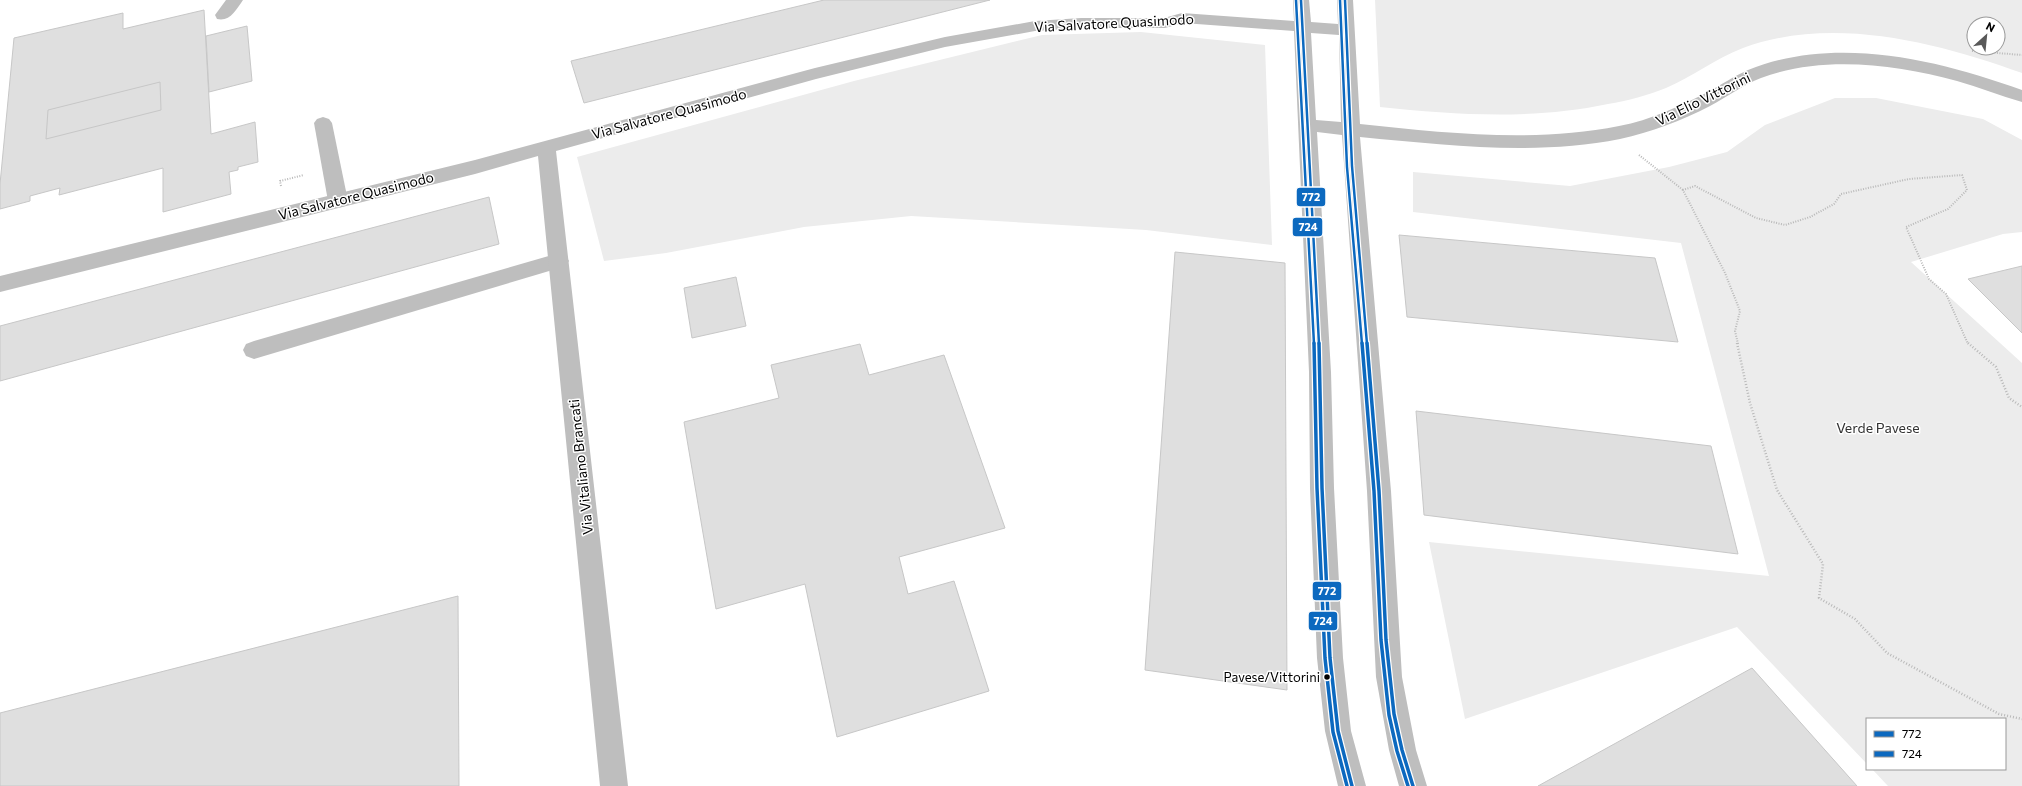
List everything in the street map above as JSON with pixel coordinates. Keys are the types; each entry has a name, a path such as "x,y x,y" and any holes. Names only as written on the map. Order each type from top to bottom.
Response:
{"street":[{"path":"223,15 235,0"},
{"path":"1301,0 1320,372 1322,488 1330,664 1338,731 1352,786"},
{"path":"1345,0 1350,129 1379,493 1384,611 1388,656 1400,737 1413,786"},
{"name":"Via Salvatore Quasimodo","path":"0,284 546,148 843,67 945,42 1003,31 1081,22 1165,23 1182,18 1347,30"},
{"name":"Via Elio Vittorini","path":"1307,126 1435,136 1514,140 1607,135 1642,128 1678,114 1741,81 1769,70 1797,63 1840,60 1884,61 1924,67 1969,78 2022,96"},
{"path":"323,123 338,201"},
{"name":"Via Vitaliano Brancati","path":"546,148 614,786"},
{"path":"254,350 559,261"}],"path":[{"path":"2006,54 2022,55"},
{"path":"1639,155 1683,190 1725,273 1740,312 1735,331 1750,403 1778,490 1823,564 1819,598 1855,619 1887,653 1999,714 2022,719"},
{"path":"282,189 280,181 309,174"},
{"path":"1683,190 1695,186 1736,206 1756,218 1785,225 1810,217 1834,204 1841,194 1909,179 1962,175 1967,190 1948,209 1906,227 1929,279 1946,294 1968,344 1996,367 2009,398 2022,407"}],"green space":[{"path":"1375,0 2022,0 2022,73 1970,56 2006,56 2006,16 1966,16 1966,55 1884,36 1848,33 1812,34 1777,38 1743,48 1723,57 1676,84 1659,91 1623,101 1580,109 1523,114 1466,114 1380,107"},
{"path":"1141,32 1265,45 1272,245 1146,230 911,216 804,227 666,253 604,261 577,157 854,81 1042,35"},
{"name":"Verde Pavese","path":"1835,98 1876,98 1983,119 2022,140 2022,232 2003,234 1911,262 2022,363 2022,786 1888,786 1873,770 2006,770 2006,718 1866,718 1866,763 1737,627 1465,719 1429,542 1769,576 1681,243 1413,212 1413,172 1570,186 1669,167 1727,152 1765,125"}],"building":[{"path":"824,0 990,0 584,103 571,61"},
{"path":"204,10 211,134 255,122 258,162 238,167 238,170 229,172 231,194 163,212 163,168 59,195 60,188 30,196 30,201 0,209 0,184 14,38 123,13 123,29"},
{"path":"247,26 252,81 209,92 206,36"},
{"path":"160,82 161,110 46,139 48,110"},
{"path":"489,197 499,244 0,381 0,326"},
{"path":"1399,235 1655,258 1678,342 1407,317"},
{"path":"1175,252 1285,263 1287,690 1145,670"},
{"path":"2022,266 2022,333 1968,279"},
{"path":"736,277 746,326 692,338 684,288"},
{"path":"860,344 869,375 944,355 1005,528 899,557 908,594 954,581 989,691 837,737 805,584 716,609 684,422 779,398 771,365"},
{"path":"1416,411 1711,446 1738,554 1424,515"},
{"path":"458,596 459,786 0,786 0,713"},
{"path":"1752,668 1857,786 1538,786"}],"transit line":[{"name":"724","path":"1296,0 1315,372 1317,488 1325,658 1333,732 1347,786"},
{"name":"772","path":"1301,0 1320,372 1322,488 1330,658 1338,731 1352,786"},
{"name":"724","path":"1340,0 1347,167 1374,491 1381,640 1389,715 1397,751 1408,786"},
{"name":"772","path":"1345,0 1352,166 1379,491 1386,640 1394,714 1402,750 1413,786"}],"place":[{"name":"Pavese/Vittorini","path":"1327,677"}]}
